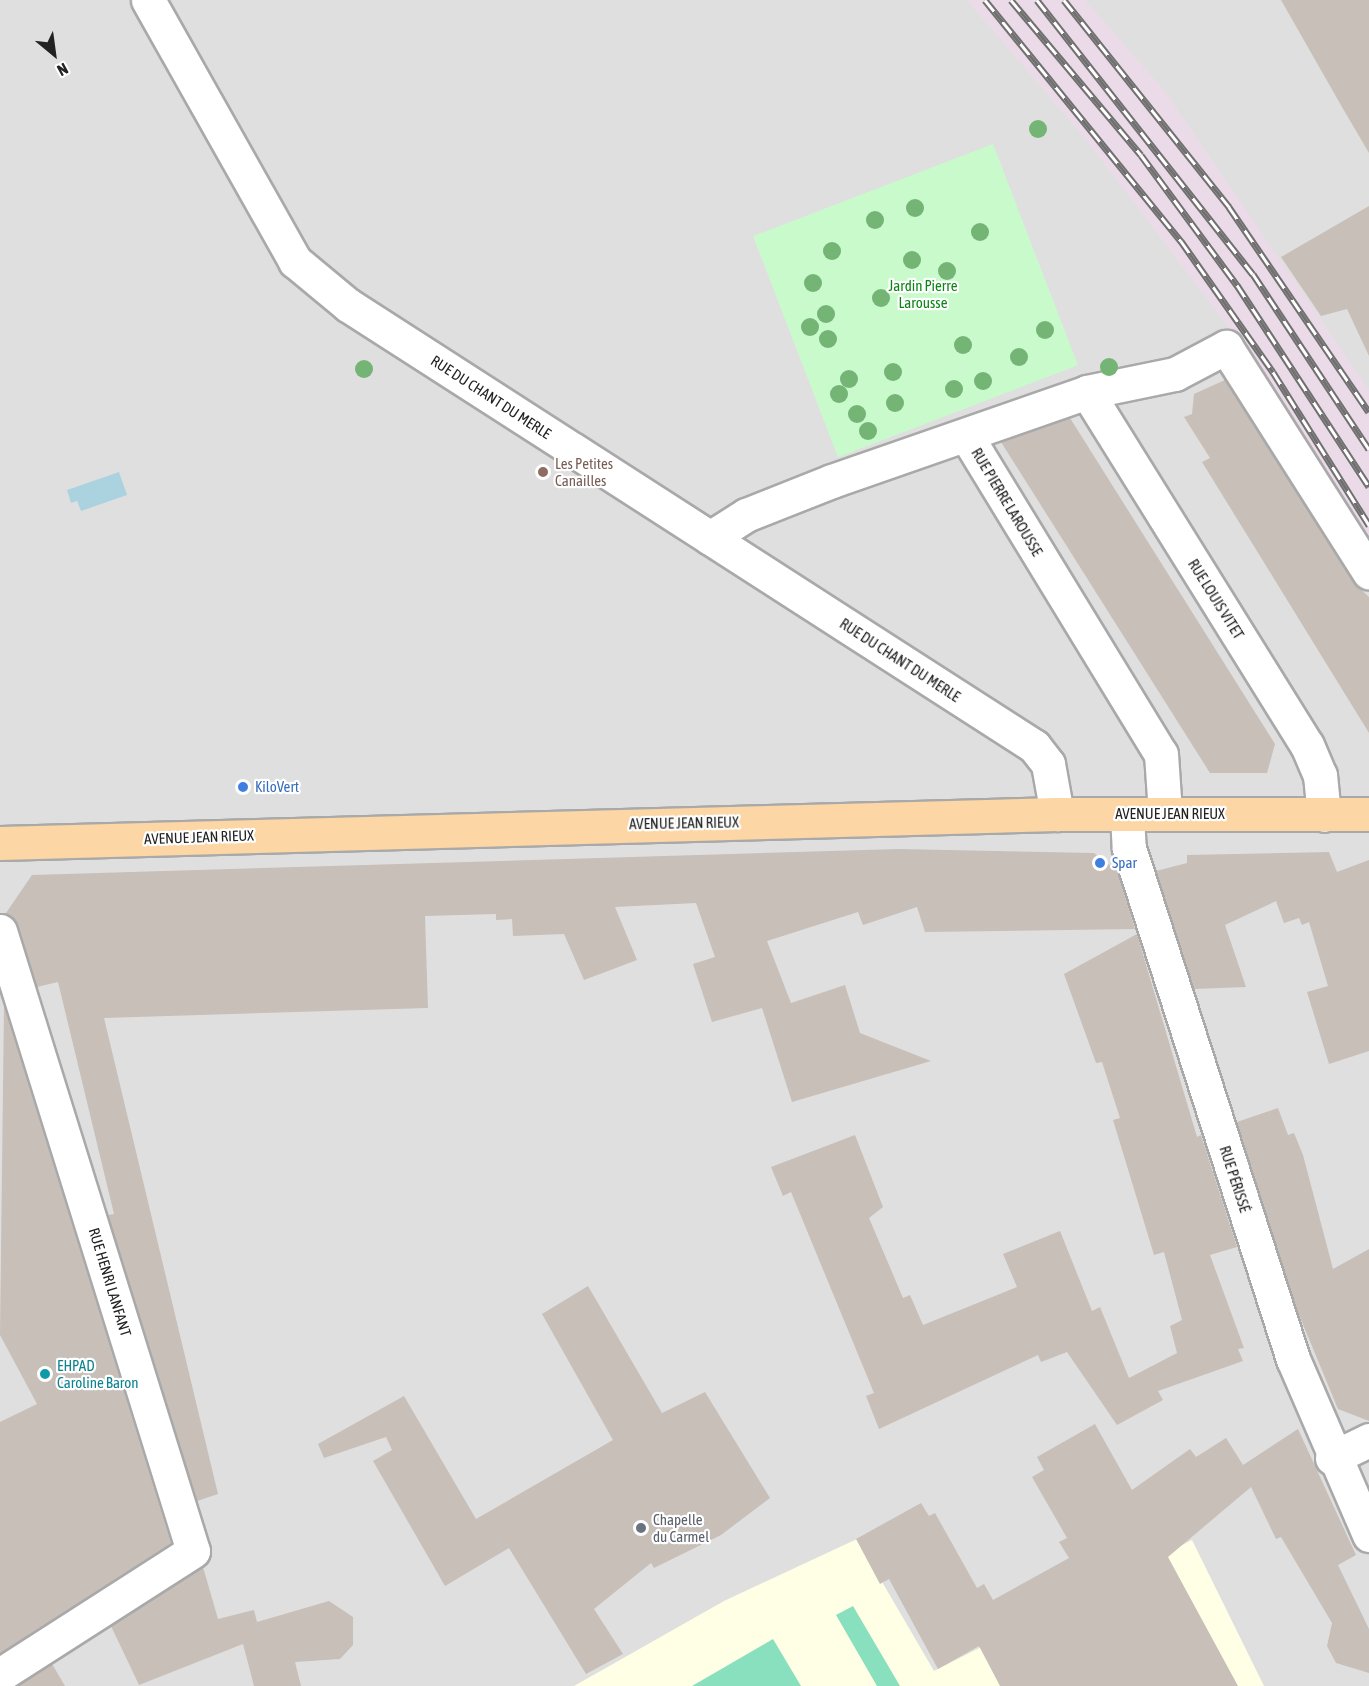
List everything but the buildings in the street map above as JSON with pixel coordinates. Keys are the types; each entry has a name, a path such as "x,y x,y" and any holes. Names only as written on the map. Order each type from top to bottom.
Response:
{"main road":[{"name":"AVENUE JEAN RIEUX","path":"0,843 1057,814 1369,814"}],"street":[{"name":"RUE DU CHANT DU MERLE","path":"147,0 295,261 348,304 1034,746 1048,764 1057,814"},
{"path":"966,435 1087,392 1175,374 1226,347 1369,572"},
{"name":"RUE LOUIS VITET","path":"1087,392 1307,745 1320,775 1324,814"},
{"name":"RUE PIERRE LAROUSSE","path":"710,538 746,515 966,435 1161,754 1165,813"},
{"name":"RUE PÉRISSÉ","path":"1126,815 1129,848 1285,1336 1332,1458 1369,1536"},
{"name":"RUE HENRI LANFANT","path":"0,931 194,1551 0,1675"},
{"path":"1332,1458 1369,1440"}],"shaded area":[{"path":"0,0 1369,0 1369,1686 0,1686"},
{"path":"967,0 1085,0 1163,89 1369,390 1369,547 1237,338 1088,142"},
{"path":"857,1539 934,1671 1192,1540 1264,1686 574,1686 724,1601"}],"green space":[{"name":"Jardin Pierre Larousse","path":"993,144 1078,365 838,457 753,236"},
{"path":"853,1606 900,1686 877,1686 836,1615"},
{"path":"773,1639 801,1686 692,1686"}],"water":[{"path":"119,472 127,495 81,511 77,501 71,503 67,490"}],"railway":[{"path":"985,0 1181,241 1273,372 1369,525"},
{"path":"1011,0 1141,155 1237,285 1369,487"},
{"path":"1037,0 1253,274 1369,449"},
{"path":"1064,0 1229,207 1369,412"}],"place":[{"name":"Les Petites Canailles","path":"543,472"},
{"name":"KiloVert","path":"243,787"},
{"name":"Spar","path":"1100,863"},
{"name":"EHPAD Caroline Baron","path":"45,1374"},
{"name":"Chapelle du Carmel","path":"641,1528"}]}
